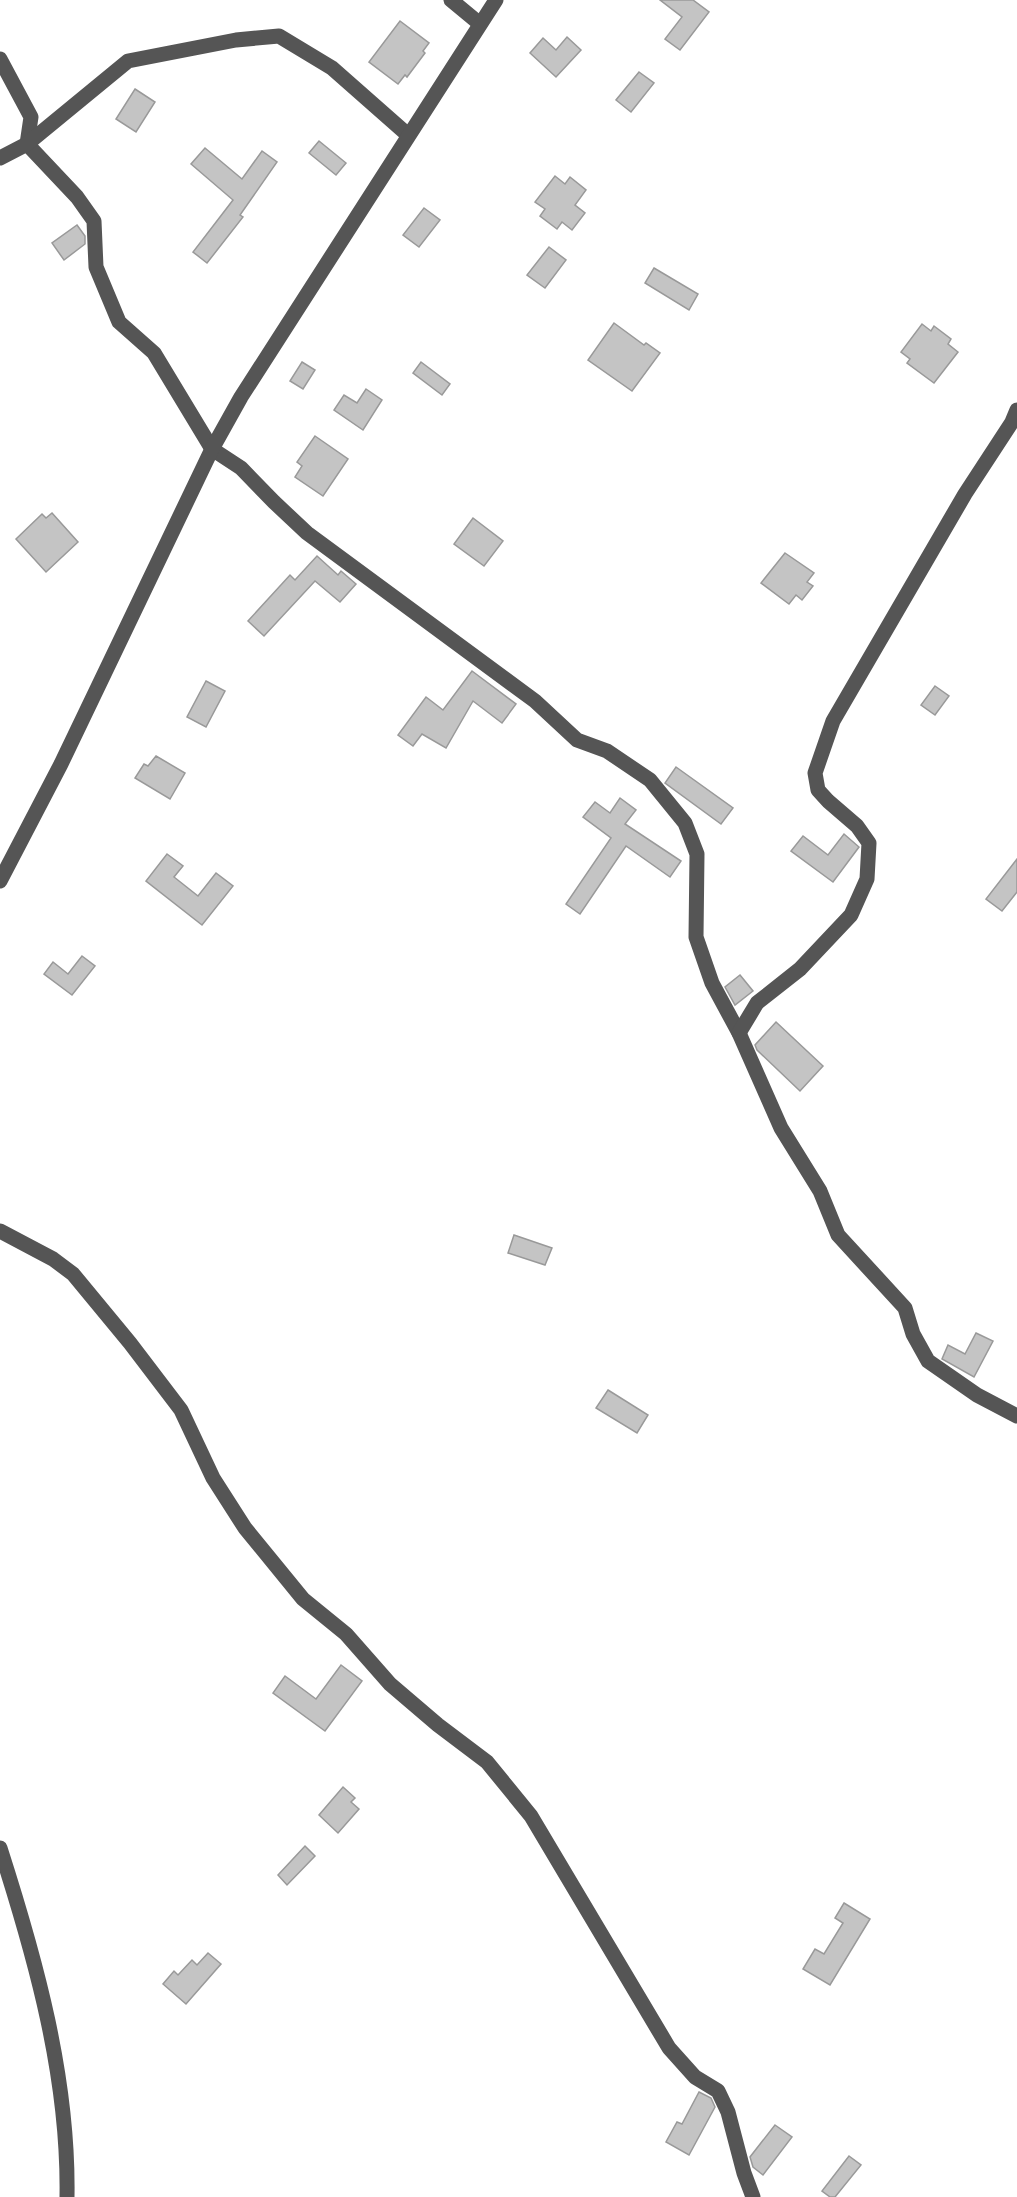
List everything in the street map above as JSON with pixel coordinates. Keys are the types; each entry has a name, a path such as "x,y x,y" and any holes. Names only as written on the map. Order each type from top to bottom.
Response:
{"street":[{"path":"451,0 480,24"},
{"path":"0,881 66,753 212,449 241,397 496,0"},
{"path":"0,158 27,144 128,61 236,40 279,36 332,68 408,135"},
{"path":"0,59 31,117 27,144"},
{"path":"27,144 77,197 94,222 96,267 119,322 154,353 212,449 241,468 307,533 535,701 577,740 606,751 650,780 685,823 697,854 696,937 711,983 739,1033 781,1128 820,1191 838,1235 905,1308 913,1334 928,1361 977,1395 1017,1416"},
{"path":"739,1033 757,1003 800,969 851,915 867,879 869,843 857,826 828,801 818,789 815,773 833,721 965,494 1015,420"},
{"path":"0,1231 53,1259 73,1274 181,1410 213,1478 245,1528 303,1599 346,1634 390,1684 438,1725 487,1762 531,1816 669,2048 695,2077 718,2091 728,2112 753,2197"},
{"path":"0,1848 23,1920 47,2017 59,2088 67,2168 67,2197"}],"building":[{"path":"660,0 693,0 709,12 680,50 665,39 682,17"},
{"path":"400,21 429,43 423,51 425,53 407,77 405,75 398,84 369,62"},
{"path":"567,37 581,50 556,77 530,53 543,38 556,50"},
{"path":"639,72 654,83 631,112 616,100"},
{"path":"135,89 155,102 136,132 116,119"},
{"path":"319,141 346,163 336,175 309,153"},
{"path":"205,148 242,179 262,151 277,162 240,215 243,217 207,263 193,252 233,200 191,164"},
{"path":"555,176 565,184 570,177 586,190 575,205 585,213 572,230 562,222 557,229 540,216 545,209 535,202"},
{"path":"424,208 440,220 419,247 403,235"},
{"path":"77,225 85,236 85,244 64,260 52,243"},
{"path":"549,247 566,260 545,288 527,275"},
{"path":"654,268 698,294 689,310 645,283"},
{"path":"614,323 644,345 646,343 660,353 632,391 588,360"},
{"path":"922,324 931,331 934,326 951,339 948,344 958,352 934,383 907,363 910,359 901,352"},
{"path":"302,362 315,370 303,389 290,381"},
{"path":"421,362 450,384 442,395 413,373"},
{"path":"366,389 382,400 363,430 334,410 344,395 357,403"},
{"path":"315,436 348,459 323,496 295,477 302,466 297,462"},
{"path":"52,513 78,542 46,572 16,539 42,514 46,518"},
{"path":"473,518 503,541 484,566 454,544"},
{"path":"785,553 814,573 807,582 813,586 802,600 796,595 789,604 761,583"},
{"path":"317,556 338,575 341,571 356,584 340,602 315,581 264,636 248,621 290,575 295,580"},
{"path":"472,671 516,704 502,723 473,701 446,748 422,734 413,746 398,735 426,697 443,710"},
{"path":"206,681 225,691 206,727 187,717"},
{"path":"935,686 949,696 935,715 921,705"},
{"path":"156,756 185,773 170,799 135,778 144,764 148,766"},
{"path":"676,767 733,808 721,824 665,783"},
{"path":"620,798 636,810 625,824 681,861 670,877 626,846 580,914 566,904 611,838 583,817 595,802 610,813"},
{"path":"844,834 859,847 833,882 791,851 803,836 828,855"},
{"path":"167,854 183,866 174,877 198,896 216,873 233,886 202,925 146,881"},
{"path":"1017,859 1017,892 1002,911 986,899"},
{"path":"82,956 95,966 72,995 44,974 53,962 68,974"},
{"path":"740,975 753,991 735,1005 725,987"},
{"path":"776,1022 823,1066 800,1091 757,1050 755,1045"},
{"path":"514,1235 552,1248 545,1265 508,1253"},
{"path":"976,1333 993,1341 974,1377 942,1359 948,1345 965,1354"},
{"path":"608,1390 648,1415 637,1433 596,1408"},
{"path":"341,1665 362,1681 325,1731 273,1693 285,1676 316,1699"},
{"path":"343,1787 355,1798 351,1802 359,1809 338,1833 319,1815"},
{"path":"305,1846 315,1856 287,1885 278,1875"},
{"path":"844,1903 870,1919 830,1985 803,1969 815,1949 824,1954 843,1923 835,1918"},
{"path":"208,1953 221,1964 186,2004 163,1984 174,1971 178,1975 192,1960 197,1965"},
{"path":"699,2092 711,2098 715,2107 689,2155 666,2142 677,2122 682,2124"},
{"path":"775,2125 792,2137 763,2175 753,2167 750,2157"},
{"path":"849,2156 861,2165 835,2197 830,2197 822,2191"}]}
